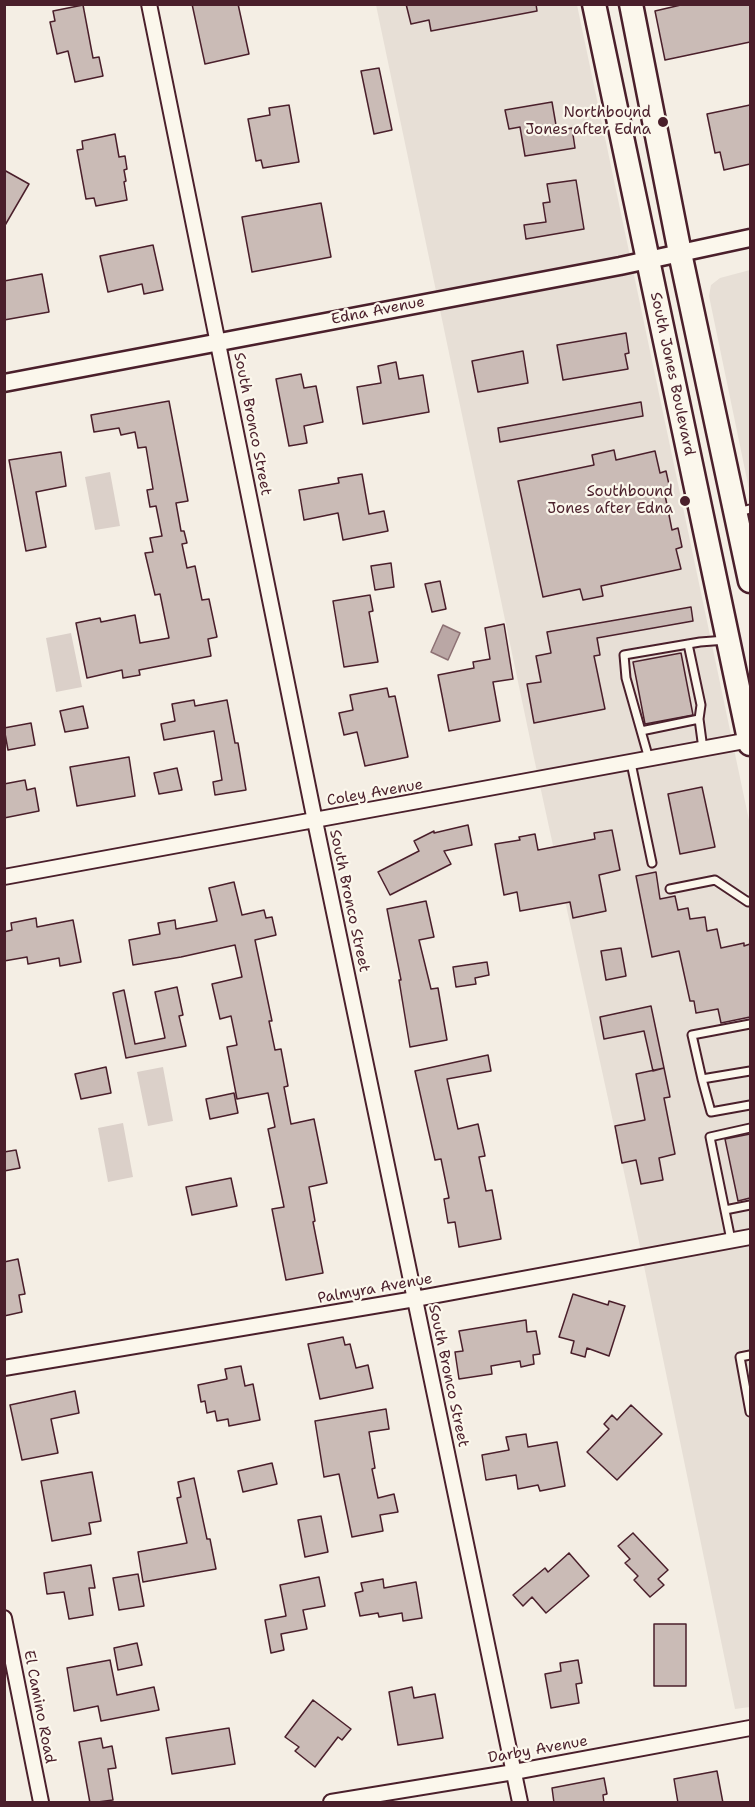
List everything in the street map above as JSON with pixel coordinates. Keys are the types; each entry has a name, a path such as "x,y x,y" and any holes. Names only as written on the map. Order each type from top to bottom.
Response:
{"main road":[{"name":"South Jones Boulevard","path":"594,4 750,742"},
{"path":"631,4 680,253 743,511 750,581"}],"street":[{"name":"South Bronco Street","path":"149,4 315,821 520,1803"},
{"name":"Edna Avenue","path":"4,382 648,260 750,238"},
{"name":"Coley Avenue","path":"4,877 750,742"},
{"name":"Palmyra Avenue","path":"4,1368 415,1299 750,1237"},
{"name":"El Camino Road","path":"4,1618 41,1803"},
{"name":"Darby Avenue","path":"331,1803 750,1728"}],"lane":[{"path":"649,759 626,678 624,655 728,639"},
{"path":"688,644 701,705 699,719 703,749"},
{"path":"642,731 699,719"},
{"path":"631,763 652,864"},
{"path":"670,889 715,880 748,902 750,901"},
{"path":"750,1024 692,1035 711,1112 750,1105"},
{"path":"702,1078 750,1071"},
{"path":"731,1240 710,1137 750,1128"},
{"path":"725,1210 750,1205"},
{"path":"750,1355 740,1357 750,1412"}],"shaded area":[{"path":"376,5 577,5 750,825 750,1707 735,1709 637,1232 534,758"},
{"path":"750,270 750,494 709,296 711,285 720,278"},
{"path":"110,472 120,526 95,530 85,477"},
{"path":"443,625 460,633 448,660 431,652"},
{"path":"71,633 82,687 56,692 46,638"},
{"path":"163,1067 173,1121 148,1126 137,1072"},
{"path":"123,1123 133,1177 108,1182 98,1128"}],"building":[{"path":"192,4 238,4 249,54 205,64"},
{"path":"406,4 536,4 537,11 431,31 429,20 411,24"},
{"path":"685,4 750,4 750,42 665,60 655,11"},
{"path":"83,5 93,58 99,57 103,76 75,82 68,51 57,54 50,22 55,21 53,11"},
{"path":"379,68 392,130 374,134 361,71"},
{"path":"552,102 557,131 572,128 575,148 525,156 520,127 509,129 505,110"},
{"path":"289,105 299,162 263,168 261,160 256,161 248,119 270,115 269,108"},
{"path":"750,105 750,164 724,170 720,152 715,153 707,114"},
{"path":"115,134 119,157 125,156 127,169 124,170 126,181 124,182 127,200 96,206 94,198 86,199 77,150 83,149 82,141"},
{"path":"4,170 29,184 4,227"},
{"path":"576,180 584,229 526,239 524,225 546,222 543,203 550,202 547,184"},
{"path":"321,203 331,257 252,272 242,217"},
{"path":"153,245 163,290 144,294 142,284 108,292 100,256"},
{"path":"42,274 49,312 4,320 4,281"},
{"path":"626,333 629,353 625,354 628,369 563,380 557,345"},
{"path":"523,351 528,383 478,392 472,361"},
{"path":"396,362 399,379 423,375 429,412 363,424 357,387 381,383 378,366"},
{"path":"301,374 304,388 316,386 323,422 304,426 307,443 289,446 276,379"},
{"path":"169,401 188,501 176,503 181,531 184,531 187,543 182,544 187,568 195,566 202,600 209,599 217,637 208,639 211,656 139,670 140,675 123,678 122,670 87,678 76,623 100,618 101,622 135,615 140,643 169,638 160,594 155,595 145,553 153,552 150,538 162,536 156,506 150,507 147,490 153,489 146,447 138,448 135,432 121,435 119,428 94,432 91,415"},
{"path":"641,402 643,416 500,442 498,428"},
{"path":"614,450 616,460 655,451 660,473 666,471 670,489 664,490 672,530 678,528 682,547 676,549 681,569 601,586 603,596 583,600 580,589 543,597 518,481 594,465 592,455"},
{"path":"61,452 66,486 36,492 46,547 26,551 9,460"},
{"path":"362,474 369,514 384,511 388,531 343,540 338,513 304,520 299,490 339,483 338,478"},
{"path":"391,563 394,587 375,590 371,566"},
{"path":"440,581 446,609 432,612 425,584"},
{"path":"370,595 373,611 369,612 378,662 344,667 333,601"},
{"path":"691,607 693,621 597,638 600,655 594,656 605,709 534,723 527,684 541,682 536,656 551,653 547,632"},
{"path":"504,624 513,679 493,682 500,721 449,731 438,675 474,668 473,662 490,659 485,628"},
{"path":"681,653 693,715 645,724 633,662"},
{"path":"387,688 389,697 395,696 408,757 365,766 357,732 344,735 339,713 353,710 350,695"},
{"path":"194,700 195,706 227,700 235,743 238,743 246,790 215,795 213,782 222,780 214,731 164,740 161,724 175,721 172,704"},
{"path":"83,706 88,728 65,732 60,711"},
{"path":"31,723 35,745 8,750 4,728"},
{"path":"129,757 135,796 77,806 70,767"},
{"path":"177,768 182,790 159,794 154,773"},
{"path":"25,780 27,790 35,788 39,811 4,818 4,784"},
{"path":"702,787 715,847 680,854 668,794"},
{"path":"468,825 472,845 444,851 451,864 390,895 378,872 419,851 414,841 434,831 434,833"},
{"path":"612,830 620,870 599,875 606,911 573,918 570,902 520,911 517,892 504,895 495,844 520,840 519,837 535,834 538,850 595,839 594,833"},
{"path":"656,872 660,899 675,896 678,910 688,908 690,919 705,917 707,931 717,929 721,948 744,943 744,946 750,944 750,1017 721,1023 718,1009 696,1013 694,1001 690,1001 679,951 652,957 636,876"},
{"path":"234,882 242,915 264,910 266,918 272,917 276,935 255,940 272,1021 269,1021 275,1050 281,1049 288,1086 284,1087 291,1124 314,1119 327,1183 309,1187 323,1273 286,1280 272,1209 284,1207 268,1129 275,1127 268,1093 237,1099 227,1047 237,1045 231,1016 220,1019 212,984 242,977 235,945 133,965 129,940 160,934 158,923 175,920 176,929 217,921 209,888"},
{"path":"426,901 434,937 419,940 431,989 438,988 447,1040 410,1047 399,980 401,980 387,909"},
{"path":"36,918 37,927 73,920 81,962 60,966 59,958 28,964 27,957 4,961 4,932 12,930 11,923"},
{"path":"621,948 626,976 606,980 601,951"},
{"path":"487,962 489,975 475,978 476,984 456,987 453,967"},
{"path":"177,987 183,1015 179,1016 186,1046 126,1058 113,993 124,990 135,1044 165,1038 155,992"},
{"path":"651,1006 664,1068 653,1071 644,1031 604,1039 600,1017"},
{"path":"488,1055 491,1071 447,1079 458,1129 478,1124 485,1156 479,1157 486,1191 492,1190 501,1239 459,1247 455,1222 448,1223 444,1199 449,1198 441,1159 435,1160 415,1071"},
{"path":"106,1067 111,1093 81,1099 75,1074"},
{"path":"664,1068 670,1097 664,1098 675,1154 659,1158 663,1180 641,1184 636,1160 622,1163 615,1126 645,1120 636,1074"},
{"path":"234,1093 238,1113 210,1119 206,1099"},
{"path":"750,1134 750,1198 738,1201 725,1139"},
{"path":"16,1150 20,1168 4,1171 4,1152"},
{"path":"231,1178 237,1206 192,1215 186,1187"},
{"path":"18,1259 25,1294 19,1295 22,1312 4,1316 4,1262"},
{"path":"573,1294 608,1305 609,1301 625,1306 609,1356 587,1348 585,1357 571,1353 574,1341 559,1337"},
{"path":"526,1320 527,1332 536,1331 540,1354 533,1355 534,1364 521,1367 520,1361 491,1366 492,1374 459,1379 455,1352 463,1351 459,1331"},
{"path":"343,1337 345,1345 350,1344 356,1368 368,1365 373,1388 320,1399 308,1344"},
{"path":"241,1366 245,1386 253,1384 260,1420 229,1426 228,1419 217,1421 215,1411 207,1413 205,1401 201,1402 198,1385 227,1379 225,1369"},
{"path":"75,1391 79,1413 51,1419 58,1453 22,1460 10,1405"},
{"path":"631,1405 662,1434 617,1480 587,1452 609,1429 604,1424 612,1415 617,1420"},
{"path":"386,1409 389,1429 369,1432 375,1468 372,1469 378,1498 394,1494 398,1512 380,1515 383,1531 352,1537 339,1474 324,1477 315,1421"},
{"path":"526,1434 528,1447 557,1442 565,1486 540,1491 538,1485 518,1489 516,1475 486,1480 482,1455 509,1450 506,1437"},
{"path":"272,1463 277,1484 243,1492 238,1471"},
{"path":"92,1472 101,1521 89,1523 91,1534 52,1541 41,1481"},
{"path":"194,1478 216,1569 143,1582 138,1552 187,1543 177,1498 181,1497 178,1482"},
{"path":"321,1516 328,1552 305,1557 298,1520"},
{"path":"633,1533 668,1570 658,1579 664,1585 650,1597 634,1580 638,1576 625,1563 630,1559 618,1546"},
{"path":"569,1553 589,1576 546,1613 532,1597 523,1606 513,1595 545,1568 548,1572"},
{"path":"91,1565 95,1588 89,1588 93,1615 69,1619 64,1592 47,1594 44,1573"},
{"path":"138,1574 144,1606 119,1610 113,1578"},
{"path":"319,1577 325,1606 303,1610 307,1629 281,1634 284,1650 271,1653 265,1620 286,1616 280,1585"},
{"path":"383,1579 384,1588 416,1582 422,1618 403,1621 402,1613 379,1617 378,1613 360,1616 355,1593 363,1591 361,1583"},
{"path":"654,1624 686,1624 686,1686 654,1686"},
{"path":"137,1643 142,1665 118,1670 114,1648"},
{"path":"110,1660 117,1695 154,1687 159,1710 101,1721 98,1706 74,1711 67,1668"},
{"path":"578,1660 582,1683 576,1684 579,1703 551,1708 545,1674 561,1671 560,1663"},
{"path":"412,1687 414,1698 435,1694 443,1738 398,1745 389,1692"},
{"path":"313,1700 351,1729 342,1740 338,1737 315,1767 295,1751 299,1747 285,1737"},
{"path":"229,1728 235,1764 172,1774 166,1738"},
{"path":"101,1738 103,1748 112,1746 116,1768 108,1769 113,1800 90,1803 79,1742"},
{"path":"717,1771 723,1803 678,1803 674,1779"},
{"path":"604,1778 607,1794 603,1795 604,1803 554,1803 552,1788"}],"place":[{"name":"Northbound Jones after Edna","path":"663,122"},
{"name":"Southbound Jones after Edna","path":"685,501"}]}
